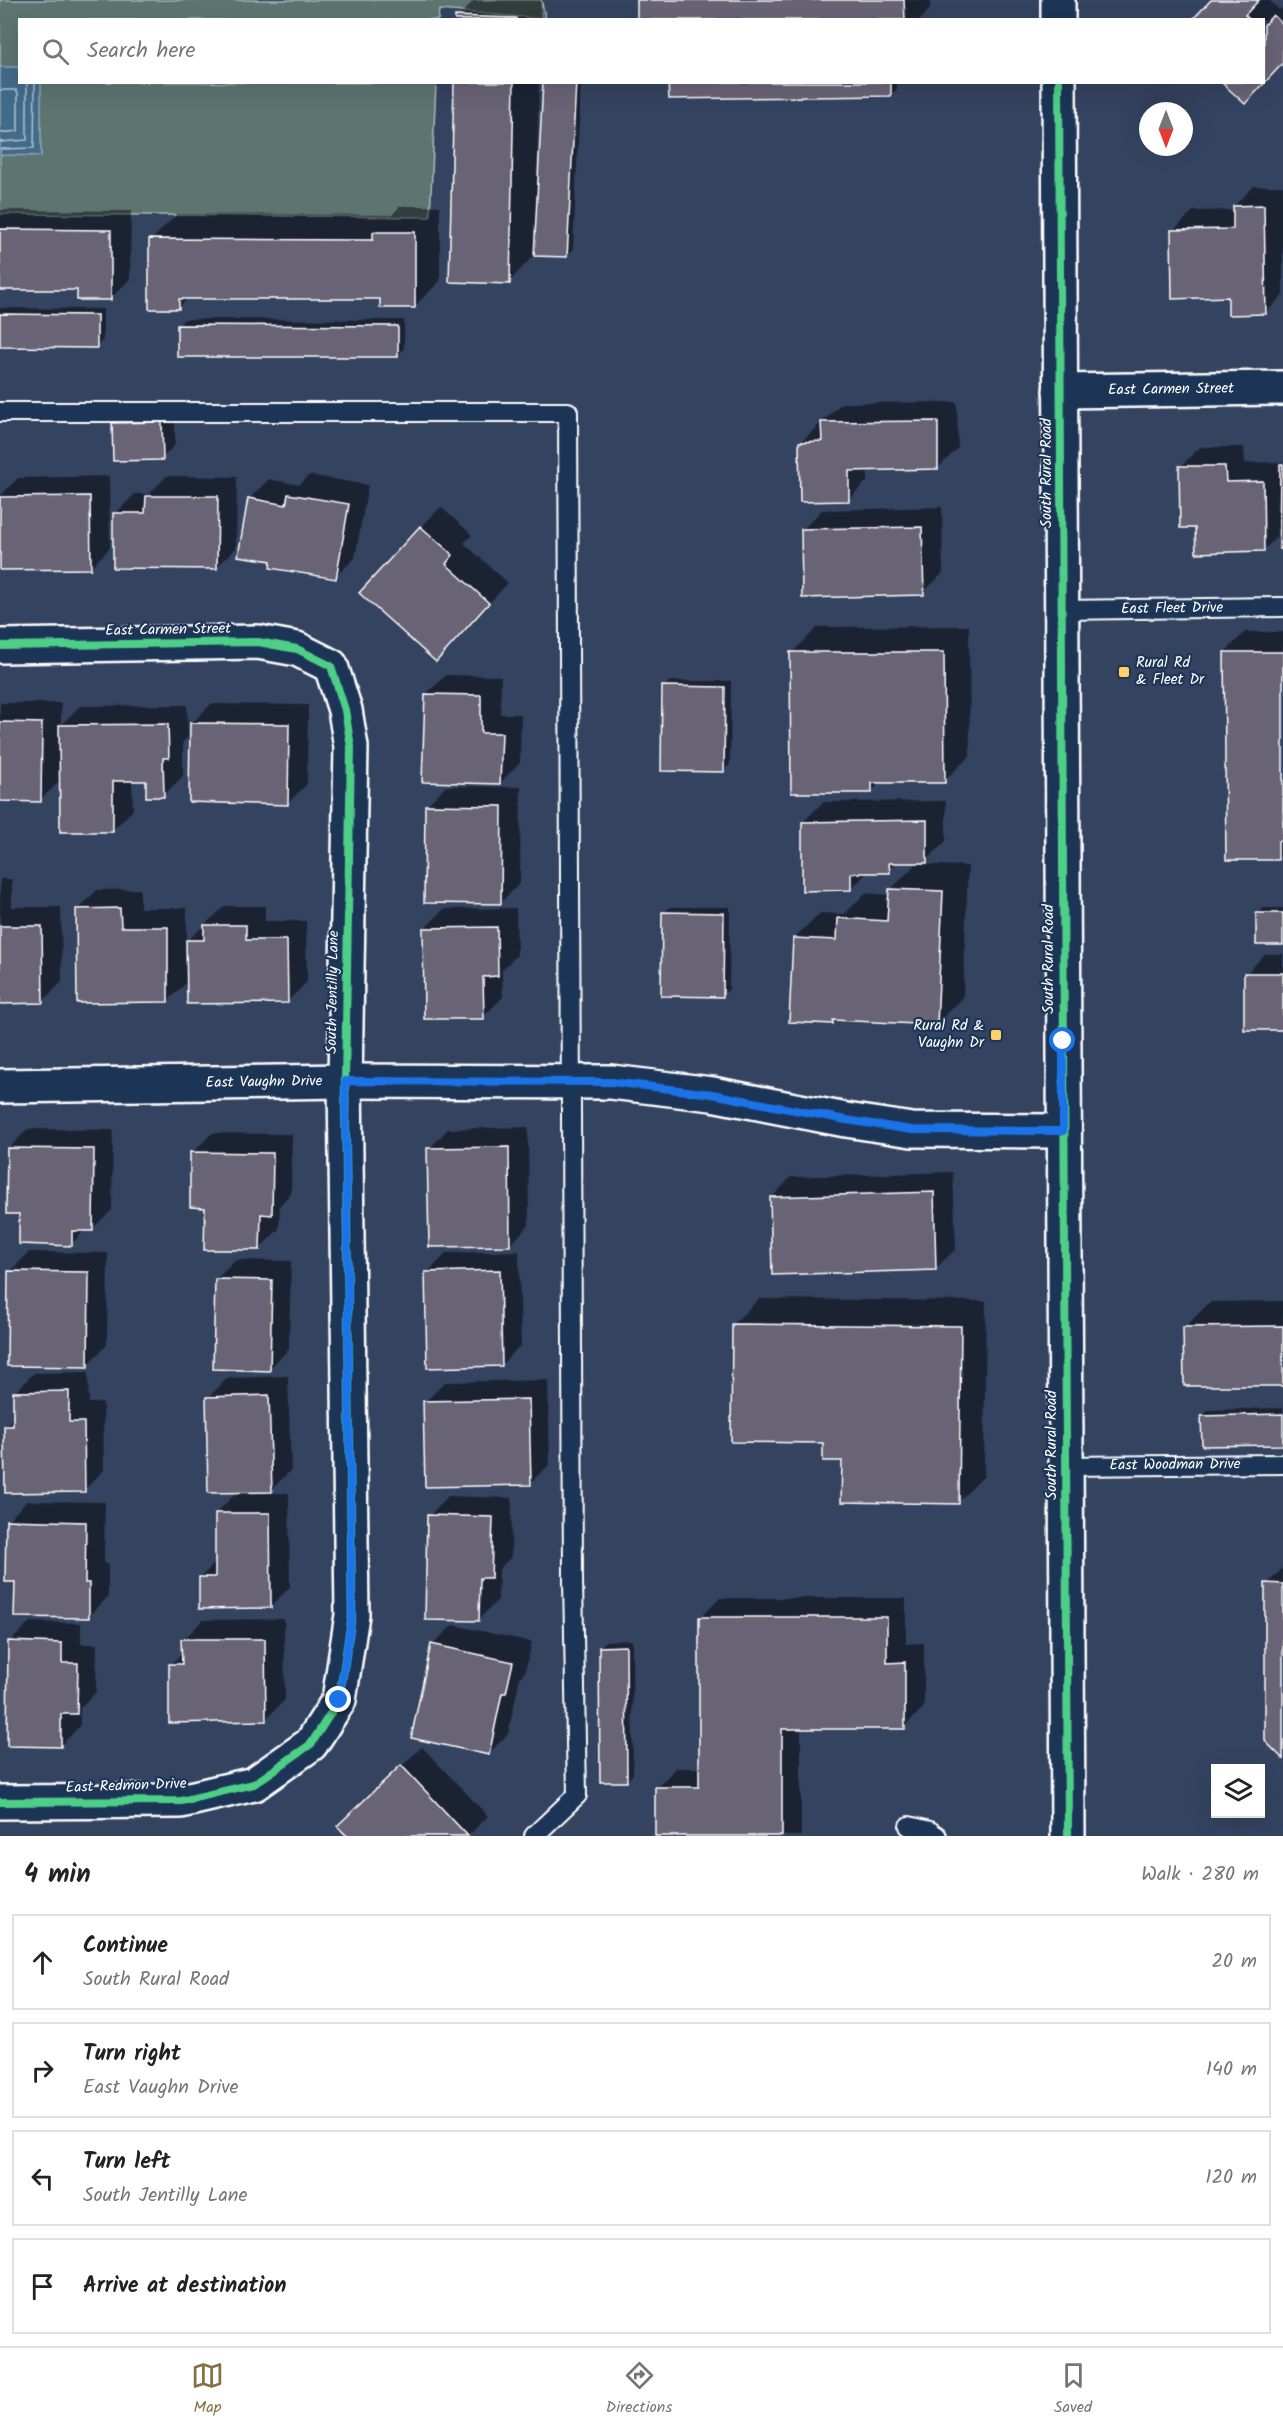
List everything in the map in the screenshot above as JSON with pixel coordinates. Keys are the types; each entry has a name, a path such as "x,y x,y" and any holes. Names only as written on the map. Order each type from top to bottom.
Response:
{"street":[{"path":"1058,0 1058,18"},
{"name":"South Rural Road","path":"1059,84 1068,1836"},
{"name":"East Carmen Street","path":"1060,391 1283,388"},
{"name":"East Carmen Street","path":"0,646 258,642 297,649 331,666"},
{"name":"South Jentilly Lane","path":"311,1744 339,1700 352,1615 345,1081 351,747 345,710 331,666"},
{"name":"East Vaughn Drive","path":"0,1086 345,1081 611,1082 712,1094 846,1120 912,1130 1063,1131"},
{"name":"East Redmon Drive","path":"0,1802 181,1801 254,1785 311,1744"}],"lane":[{"path":"0,412 568,412 573,1568 577,1795 534,1836"},
{"name":"East Fleet Drive","path":"1061,610 1283,607"},
{"name":"East Woodman Drive","path":"1065,1466 1283,1464"},
{"path":"909,1826 930,1831 937,1836"}],"green space":[{"path":"0,0 541,0 546,18 439,10 438,18 18,18 18,84 436,84 430,217 0,214"}],"water":[{"path":"0,67 18,67 18,84 41,84 41,156 0,155"}],"building":[{"path":"637,0 904,0 905,18 637,18"},
{"path":"1211,0 1259,0 1245,15 1248,18 1194,18"},
{"path":"1273,15 1283,24 1283,63 1265,82 1265,24"},
{"path":"455,16 516,18 455,18"},
{"path":"454,84 514,84 510,284 449,282"},
{"path":"543,84 576,84 567,257 534,256"},
{"path":"668,84 891,84 891,96 669,99"},
{"path":"1223,84 1264,84 1245,104"},
{"path":"1264,205 1266,314 1228,315 1228,297 1172,299 1171,230 1233,229 1233,206"},
{"path":"0,229 111,230 111,300 77,300 77,290 0,290"},
{"path":"373,232 415,232 415,308 380,308 380,299 179,299 179,309 149,309 149,239 373,240"},
{"path":"0,314 97,315 97,348 0,347"},
{"path":"177,325 398,326 398,357 177,357"},
{"path":"938,421 938,469 849,471 849,501 800,502 799,442 822,441 821,422"},
{"path":"162,422 163,460 113,461 112,423"},
{"path":"1280,464 1283,464 1283,549 1279,549"},
{"path":"1179,466 1225,466 1226,482 1263,481 1264,551 1196,553 1195,528 1180,528"},
{"path":"288,494 349,504 336,579 270,568 271,561 238,556 248,498 286,505"},
{"path":"90,496 91,569 0,570 0,497"},
{"path":"146,496 218,496 217,569 113,568 113,513 145,513"},
{"path":"420,526 453,555 446,564 489,603 436,662 359,593"},
{"path":"922,527 924,595 802,598 801,529"},
{"path":"790,652 944,652 945,783 872,783 872,793 791,793"},
{"path":"1224,652 1283,652 1283,841 1278,841 1278,860 1226,860"},
{"path":"662,686 725,687 724,772 661,771"},
{"path":"425,694 481,695 481,733 502,733 500,784 422,782"},
{"path":"0,722 42,723 41,802 0,801"},
{"path":"190,723 289,724 288,805 189,802"},
{"path":"168,724 169,758 163,758 164,797 146,797 146,781 113,781 113,832 60,832 59,725"},
{"path":"425,805 502,806 501,904 424,903"},
{"path":"927,820 927,863 889,863 890,873 851,873 851,890 802,891 802,822"},
{"path":"889,889 943,891 937,1025 833,1020 833,1024 789,1022 793,938 837,940 838,918 887,921"},
{"path":"120,908 121,927 168,927 168,1002 77,1003 76,909"},
{"path":"662,912 724,913 723,997 661,996"},
{"path":"1256,913 1283,913 1283,945 1256,945"},
{"path":"204,925 246,925 246,940 287,940 288,1003 187,1004 186,940 204,940"},
{"path":"0,926 42,926 43,1003 0,1004"},
{"path":"497,927 498,976 483,977 484,1019 424,1019 423,928"},
{"path":"1244,973 1283,973 1283,1030 1244,1030"},
{"path":"509,1147 510,1246 429,1247 427,1148"},
{"path":"7,1148 94,1149 93,1231 72,1231 72,1246 19,1244 19,1214 6,1214"},
{"path":"190,1152 273,1153 272,1215 261,1214 260,1250 204,1250 205,1208 190,1207"},
{"path":"934,1192 936,1270 772,1275 770,1197"},
{"path":"500,1270 502,1366 427,1368 425,1272"},
{"path":"8,1271 89,1272 88,1367 7,1366"},
{"path":"215,1279 272,1280 270,1371 213,1369"},
{"path":"732,1324 961,1326 959,1504 841,1502 842,1461 823,1461 823,1443 731,1442"},
{"path":"1283,1326 1283,1386 1184,1386 1183,1327"},
{"path":"69,1391 69,1422 84,1422 85,1492 5,1493 4,1426 13,1426 13,1392"},
{"path":"269,1395 272,1492 208,1493 206,1397"},
{"path":"529,1399 531,1485 425,1487 423,1401"},
{"path":"1283,1414 1283,1445 1202,1446 1201,1416"},
{"path":"215,1513 270,1513 271,1608 199,1609 199,1577 215,1577"},
{"path":"427,1515 493,1517 491,1578 480,1578 479,1621 425,1620"},
{"path":"6,1520 86,1522 85,1583 89,1583 89,1618 14,1617 15,1582 5,1582"},
{"path":"1265,1583 1283,1584 1283,1759 1265,1741"},
{"path":"699,1617 887,1617 887,1663 905,1662 905,1729 782,1729 782,1836 655,1836 655,1787 699,1787"},
{"path":"181,1639 265,1639 266,1721 169,1723 169,1664 182,1664"},
{"path":"8,1641 62,1643 62,1663 78,1663 77,1714 61,1714 61,1747 7,1746"},
{"path":"431,1644 513,1662 506,1693 502,1693 489,1755 411,1738"},
{"path":"626,1646 627,1782 600,1782 599,1647"},
{"path":"401,1765 468,1836 347,1836 337,1826"}],"cycle path":[{"path":"1059,84 1068,1836"},
{"path":"0,646 258,642 297,649 331,666 345,710 351,747 345,1081 352,1615 339,1700 311,1744 254,1784 181,1801 0,1802"}],"place":[{"name":"Rural Rd & Fleet Dr","path":"1124,672"},
{"name":"Rural Rd & Vaughn Dr","path":"996,1035"}],"route":[{"path":"339,1700 352,1615 345,1081 611,1082 712,1094 846,1120 912,1130 1063,1131 1063,1041"}]}
